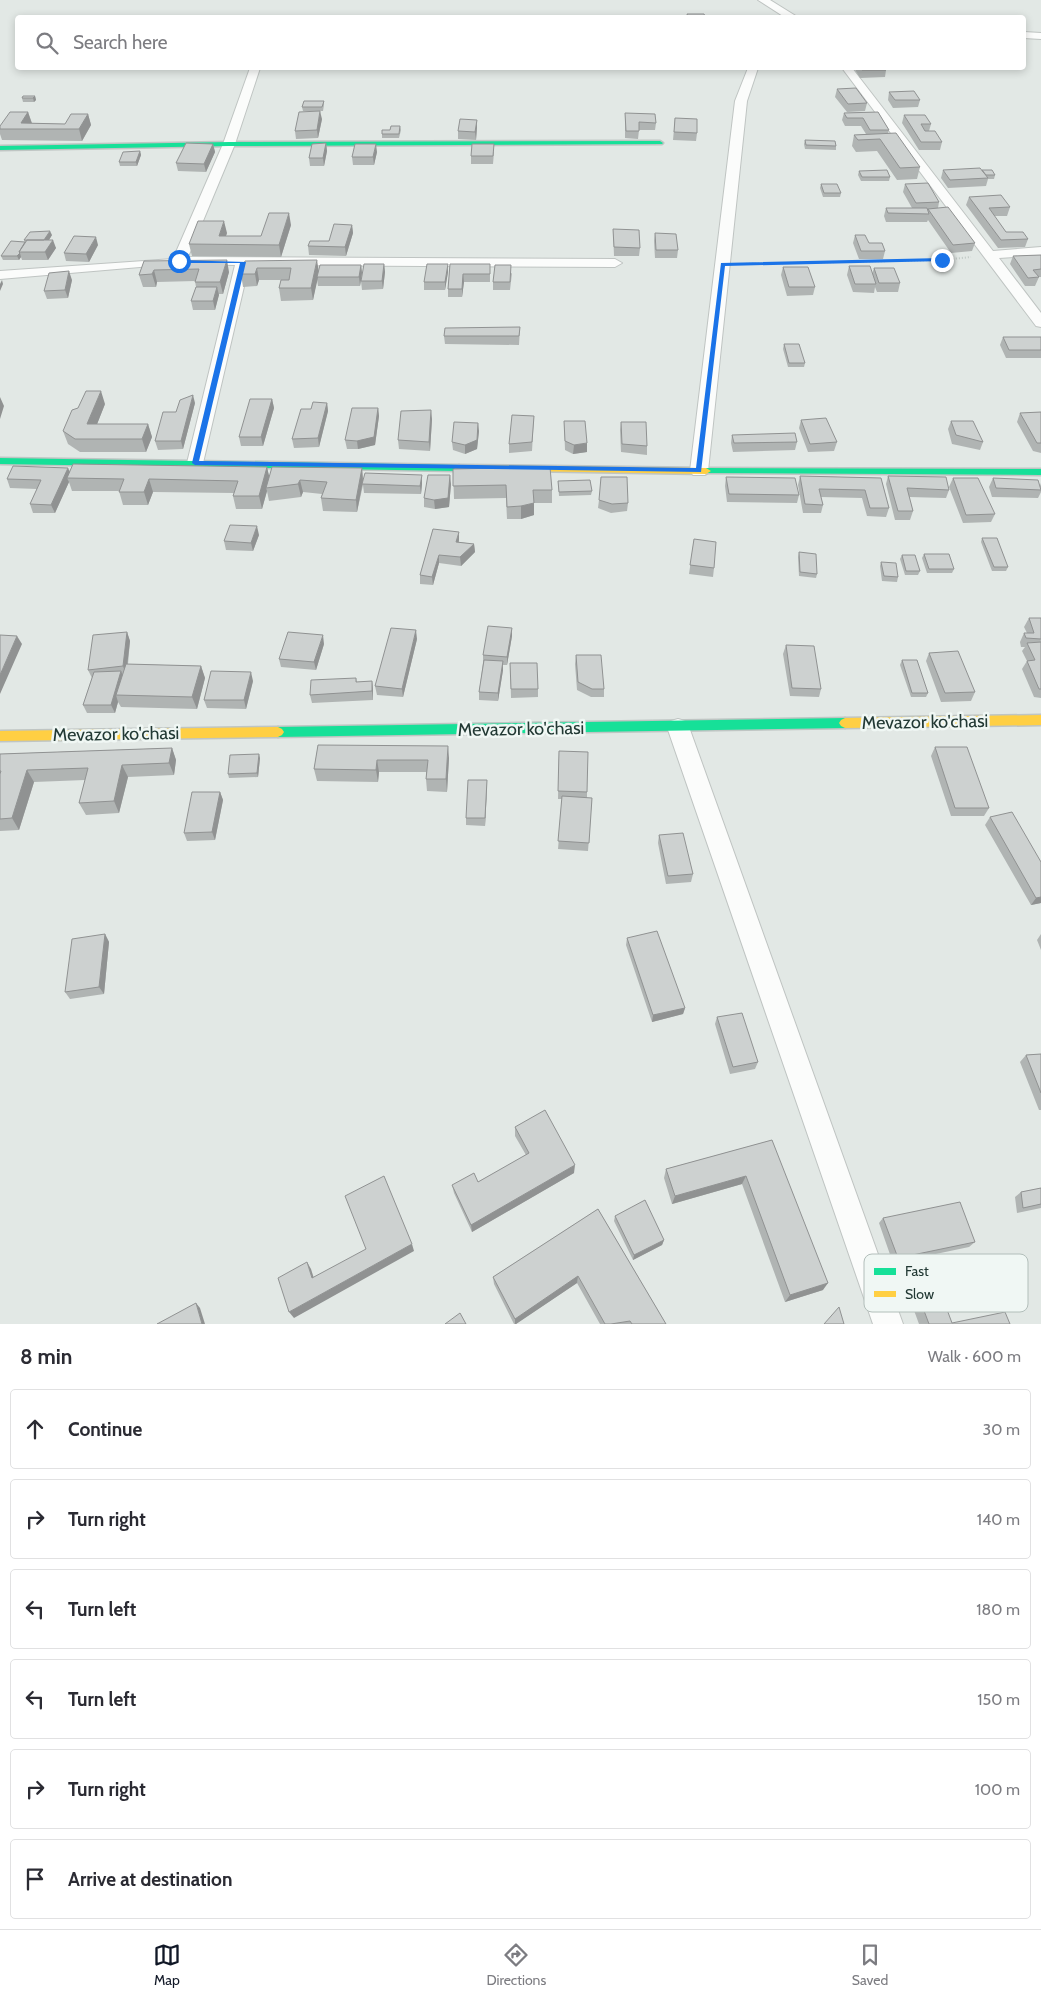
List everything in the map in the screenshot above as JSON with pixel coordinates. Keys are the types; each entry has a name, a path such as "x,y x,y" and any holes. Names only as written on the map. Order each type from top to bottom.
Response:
{"street":[{"path":"764,0 776,3 790,15"},
{"path":"772,15 776,3"},
{"path":"1026,36 1041,36"},
{"path":"179,261 229,144 254,70"},
{"path":"699,471 741,100 752,70"},
{"path":"849,70 1041,322"},
{"path":"0,148 229,144 660,143"},
{"path":"989,255 1041,251"},
{"path":"0,275 179,261 615,263"},
{"path":"195,463 243,262"},
{"path":"0,461 699,471 1041,472"},
{"name":"Mevazor ko'chasi","path":"0,736 1041,720"},
{"path":"678,727 864,1256"},
{"path":"884,1312 888,1324"}],"path":[{"path":"722,264 942,260 989,255"}],"building":[{"path":"687,14 704,15 687,15"},
{"path":"856,88 867,103 848,104 837,89"},
{"path":"914,91 920,100 895,100 889,92"},
{"path":"23,96 35,96 33,98 22,98"},
{"path":"304,101 324,101 322,107 302,107"},
{"path":"320,111 317,130 295,131 299,112"},
{"path":"10,112 28,112 21,123 65,124 71,114 88,114 79,129 0,129 0,126"},
{"path":"878,112 889,130 870,130 863,118 847,118 844,113"},
{"path":"625,113 655,114 656,123 639,122 639,131 626,131"},
{"path":"904,115 925,115 931,124 921,124 925,131 935,131 942,142 921,142"},
{"path":"675,118 697,119 697,133 674,132"},
{"path":"460,119 477,120 475,132 458,131"},
{"path":"391,126 400,126 399,134 382,134 382,130 390,130"},
{"path":"896,133 920,167 900,168 880,139 858,140 854,135"},
{"path":"805,140 835,141 836,146 806,145"},
{"path":"186,143 213,144 204,164 176,163"},
{"path":"326,143 323,158 309,158 312,144"},
{"path":"355,144 376,144 373,157 352,157"},
{"path":"472,144 494,144 493,156 471,156"},
{"path":"140,151 136,162 119,162 123,152"},
{"path":"980,168 988,178 950,180 943,170"},
{"path":"887,170 890,177 862,177 859,171"},
{"path":"982,170 992,170 995,175 986,175"},
{"path":"928,183 939,202 916,203 905,184"},
{"path":"821,184 837,184 841,193 824,193"},
{"path":"1001,195 1010,207 989,208 1006,232 1023,232 1028,239 1001,240 969,197"},
{"path":"948,207 975,243 953,245 928,209"},
{"path":"886,208 927,208 929,214 888,213"},
{"path":"269,213 289,213 279,245 189,244 198,221 224,221 219,236 261,236"},
{"path":"334,224 352,225 345,247 308,246 310,241 329,241"},
{"path":"613,229 639,230 640,248 614,247"},
{"path":"50,231 44,240 24,240 30,232"},
{"path":"655,233 676,234 678,250 656,250"},
{"path":"855,235 865,235 869,243 882,243 885,251 861,251"},
{"path":"74,236 96,237 86,254 64,253"},
{"path":"27,240 53,240 45,252 19,252"},
{"path":"11,241 25,242 20,253 17,256 1,256"},
{"path":"1041,255 1041,269 1033,270 1039,277 1028,278 1013,256"},
{"path":"227,260 220,282 195,282 199,269 154,270 152,274 139,275 144,261"},
{"path":"317,260 311,288 279,288 281,280 289,280 291,268 257,268 255,274 241,274 245,261"},
{"path":"364,264 384,264 382,281 361,281"},
{"path":"427,264 448,264 445,282 424,282"},
{"path":"450,264 490,264 490,274 463,274 462,289 448,289"},
{"path":"320,265 361,265 359,277 317,277"},
{"path":"495,265 511,265 510,282 493,282"},
{"path":"849,266 870,266 876,284 855,284"},
{"path":"783,267 808,267 815,287 789,287"},
{"path":"874,268 894,268 900,283 879,283"},
{"path":"69,271 65,290 44,291 49,273"},
{"path":"196,287 217,287 213,301 191,301"},
{"path":"520,327 519,336 444,336 445,328"},
{"path":"1003,337 1041,337 1041,350 1009,350"},
{"path":"784,344 799,344 805,363 789,363"},
{"path":"86,391 101,391 87,424 148,424 142,439 75,439 63,431 72,410 78,408"},
{"path":"193,395 181,441 155,441 163,412 176,412 180,400"},
{"path":"250,399 272,399 261,437 239,437"},
{"path":"313,402 327,403 318,438 292,439 301,409 311,409"},
{"path":"352,408 378,408 374,437 357,441 345,440"},
{"path":"431,410 429,442 398,440 401,411"},
{"path":"1041,412 1041,443 1037,443 1020,413"},
{"path":"512,415 534,416 532,442 509,444"},
{"path":"826,418 837,442 810,444 801,420"},
{"path":"564,421 585,421 587,443 574,445 565,441"},
{"path":"951,421 973,421 983,442 956,435"},
{"path":"454,422 478,423 477,440 465,445 452,442"},
{"path":"621,422 646,422 647,446 622,444"},
{"path":"795,433 797,442 734,443 732,435"},
{"path":"73,464 267,467 259,496 233,496 238,481 149,479 144,492 119,492 124,479 67,478"},
{"path":"13,466 68,468 51,505 30,504 41,480 7,479"},
{"path":"272,467 362,468 356,500 321,498 327,482 300,480 298,484 266,488"},
{"path":"550,467 552,490 533,490 534,503 521,506 507,507 506,485 453,486 453,469"},
{"path":"365,473 422,475 420,486 362,484"},
{"path":"428,475 450,475 448,498 434,500 424,498"},
{"path":"800,476 881,478 889,508 870,508 865,490 819,489 823,505 805,504"},
{"path":"888,476 946,477 949,490 907,488 913,511 898,511"},
{"path":"601,477 627,477 628,503 612,504 599,500"},
{"path":"726,477 795,478 799,495 729,494"},
{"path":"953,478 978,478 995,514 966,515"},
{"path":"993,478 1038,480 1041,490 996,488"},
{"path":"590,480 592,491 559,492 558,481"},
{"path":"230,525 257,526 251,543 224,541"},
{"path":"433,529 459,532 456,542 474,544 460,557 439,555 432,577 420,575"},
{"path":"982,538 997,538 1008,567 994,567"},
{"path":"694,539 716,542 714,568 690,565"},
{"path":"799,552 816,554 817,574 800,572"},
{"path":"924,554 949,554 954,569 929,569"},
{"path":"902,555 915,555 920,571 906,571"},
{"path":"881,562 896,563 898,577 884,576"},
{"path":"1029,618 1041,618 1041,639 1026,638 1024,633 1034,633"},
{"path":"488,626 512,628 507,657 483,655"},
{"path":"391,628 416,630 402,689 375,686"},
{"path":"127,632 123,666 88,670 93,635"},
{"path":"288,632 323,635 314,662 279,659"},
{"path":"0,635 17,636 0,675"},
{"path":"1041,642 1041,689 1039,689 1027,661 1035,660 1027,643"},
{"path":"786,645 814,646 821,689 792,688"},
{"path":"958,651 975,692 945,693 929,653"},
{"path":"576,655 601,655 604,689 592,689 578,682"},
{"path":"484,660 503,661 498,693 479,692"},
{"path":"902,660 917,660 928,693 912,693"},
{"path":"510,663 537,663 538,689 511,689"},
{"path":"126,664 201,666 192,697 116,695"},
{"path":"121,671 111,705 83,705 94,672"},
{"path":"211,671 251,672 244,700 204,700"},
{"path":"356,678 356,682 372,681 372,691 310,695 311,680"},
{"path":"318,745 448,746 446,779 426,779 428,760 377,760 376,770 314,769"},
{"path":"935,747 967,747 989,808 955,808"},
{"path":"172,748 169,763 122,765 114,801 79,803 88,768 27,770 12,818 0,819 0,754"},
{"path":"559,751 588,752 587,792 558,791"},
{"path":"259,754 257,773 228,774 230,755"},
{"path":"468,780 487,780 485,818 466,818"},
{"path":"192,792 220,792 212,832 184,833"},
{"path":"562,796 592,798 589,843 558,841"},
{"path":"1012,812 1041,862 1041,897 1036,898 990,817"},
{"path":"683,833 693,874 668,876 659,835"},
{"path":"657,931 685,1008 653,1015 627,938"},
{"path":"105,934 99,987 65,992 72,939"},
{"path":"742,1013 758,1062 733,1067 717,1017"},
{"path":"1041,1054 1041,1093 1026,1055"},
{"path":"545,1110 575,1165 471,1225 452,1185 474,1173 478,1182 529,1153 515,1127"},
{"path":"772,1140 828,1283 790,1295 746,1176 675,1196 666,1169"},
{"path":"384,1176 412,1244 289,1312 278,1278 307,1262 312,1278 366,1249 345,1196"},
{"path":"1041,1188 1041,1204 1023,1208 1021,1192"},
{"path":"645,1200 664,1240 634,1255 615,1216"},
{"path":"960,1202 975,1242 917,1254 896,1254 883,1218"},
{"path":"598,1209 666,1324 632,1324 630,1321 605,1324 578,1276 515,1319 493,1277"},
{"path":"196,1303 202,1324 157,1324"},
{"path":"839,1307 844,1324 824,1324"},
{"path":"924,1312 948,1312 952,1323 1005,1312 1010,1324 929,1324"},
{"path":"460,1313 466,1324 445,1324"}],"traffic: fast":[{"path":"0,148 229,144 660,143"},
{"path":"0,461 459,468"},
{"path":"706,471 1041,472"},
{"path":"278,732 845,723"}],"traffic: slow":[{"path":"459,468 706,471"},
{"path":"845,723 1041,720"},
{"path":"0,736 278,732"}],"route":[{"path":"179,261 243,262 195,463 699,471 722,264 942,260"}]}
